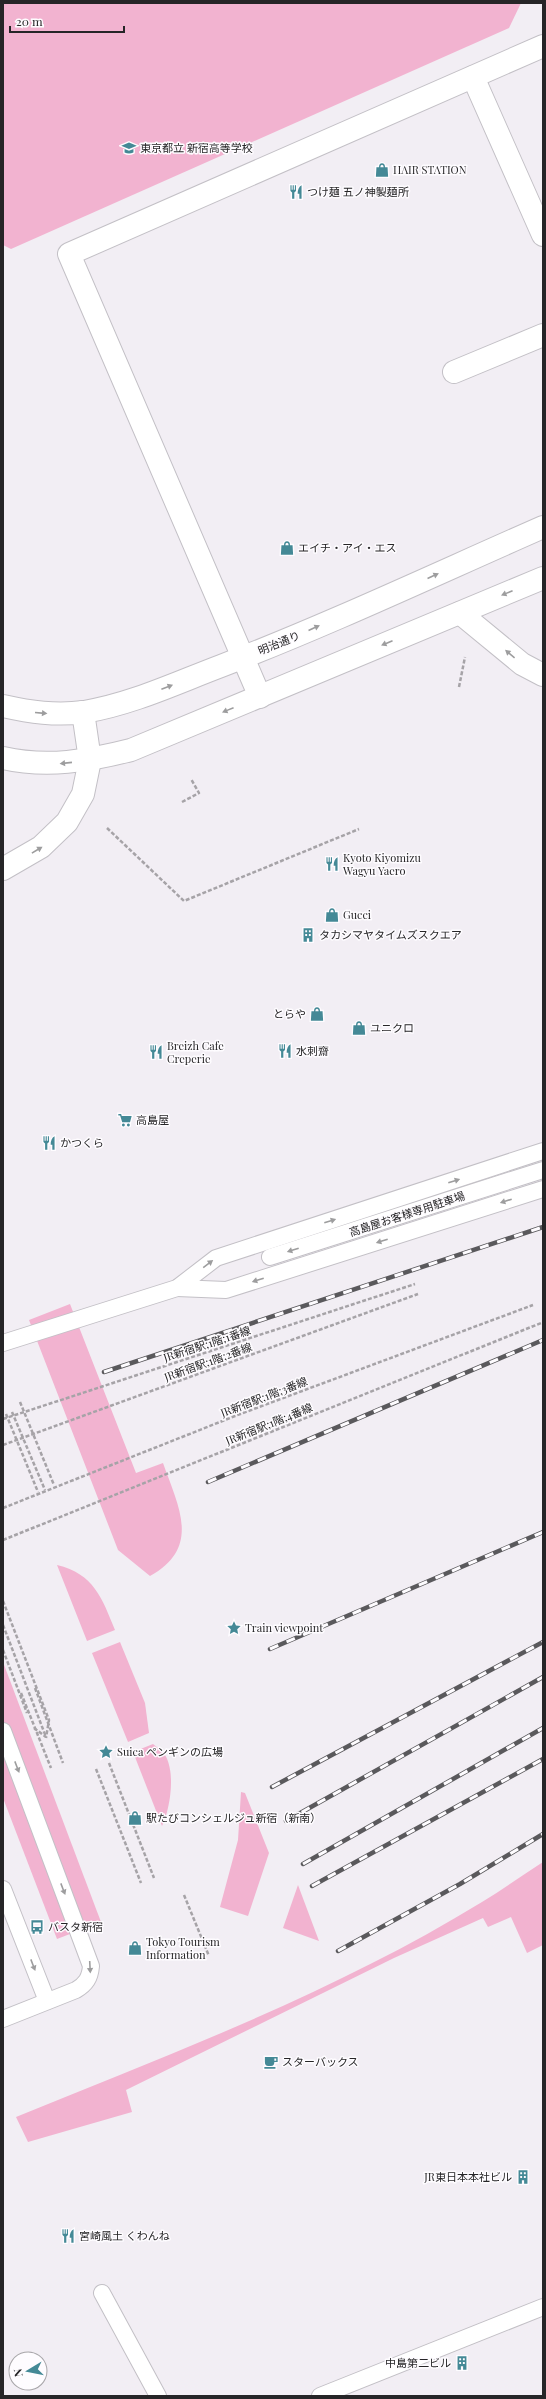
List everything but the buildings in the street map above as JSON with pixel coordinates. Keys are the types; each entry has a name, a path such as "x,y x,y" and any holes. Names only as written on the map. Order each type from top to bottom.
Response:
{"street":[{"path":"260,697 69,254 543,46"},
{"path":"473,78 543,235"},
{"path":"454,372 543,335"},
{"name":"明治通り","path":"3,706 27,712 55,714 83,712 124,703 282,643 543,527"},
{"path":"3,758 20,762 57,764 90,760 131,750 543,578"},
{"path":"460,613 527,668 543,675"},
{"path":"3,869 41,847 67,822 83,794 90,760 83,712"}],"lane":[{"path":"177,1288 216,1258 543,1151"},
{"name":"高島屋お客様専用駐車場","path":"270,1257 543,1170"},
{"path":"3,1343 177,1288 226,1290 543,1189"},
{"path":"3,1731 91,1966 90,1974 85,1984 3,2019"},
{"path":"3,1889 47,2001"},
{"path":"102,2293 158,2396"},
{"path":"320,2396 543,2307"}],"path":[{"path":"459,687 465,657"},
{"path":"182,802 199,793 191,779"},
{"path":"107,828 184,901 360,830"},
{"name":"JR新宿駅;1階;1番線","path":"3,1419 415,1284"},
{"name":"JR新宿駅;1階;2番線","path":"3,1445 418,1294"},
{"name":"JR新宿駅;1階;3番線","path":"3,1508 228,1419 533,1305"},
{"name":"JR新宿駅;1階;4番線","path":"3,1540 541,1323"},
{"path":"20,1402 54,1485"},
{"path":"12,1412 45,1490"},
{"path":"6,1414 38,1492"},
{"path":"3,1601 50,1720 46,1738"},
{"path":"3,1625 46,1738"},
{"path":"3,1650 32,1727 46,1738"},
{"path":"35,1688 63,1763"},
{"path":"22,1692 51,1768"},
{"path":"109,1763 154,1878"},
{"path":"96,1769 141,1883"},
{"path":"184,1895 209,1956"}],"shaded area":[{"name":"東京都立 新宿高等学校","path":"3,3 521,3 509,28 11,249 3,245"},
{"path":"70,1304 136,1473 163,1463 175,1495 182,1525 181,1539 176,1552 166,1565 150,1576 118,1550 29,1320"},
{"path":"57,1565 80,1574 88,1581 101,1598 115,1630 87,1641"},
{"path":"120,1642 145,1703 149,1733 128,1742 92,1653"},
{"path":"3,1662 101,1922 57,1939 3,1798"},
{"path":"153,1744 165,1755 170,1771 171,1791 162,1826 133,1752"},
{"path":"241,1792 245,1793 269,1853 248,1916 220,1907 238,1840"},
{"path":"543,1862 543,1945 527,1953 511,1917 488,1927 483,1918 394,1958 126,2090 132,2112 28,2142 16,2117 254,2019 370,1964 427,1934 482,1902"},
{"path":"298,1885 319,1941 283,1928"}],"railway":[{"path":"104,1372 543,1227"},
{"path":"208,1482 543,1340"},
{"path":"270,1649 543,1532"},
{"path":"272,1787 543,1642"},
{"path":"286,1821 543,1677"},
{"path":"303,1864 543,1728"},
{"path":"312,1886 543,1759"},
{"path":"338,1951 460,1884 543,1834"}],"place":[{"name":"東京都立 新宿高等学校","path":"129,148"},
{"name":"HAIR STATION","path":"382,170"},
{"name":"つけ麺 五ノ神製麺所","path":"296,192"},
{"name":"エイチ・アイ・エス","path":"287,548"},
{"name":"Kyoto Kiyomizu Wagyu Yaero","path":"332,864"},
{"name":"Gucci","path":"332,915"},
{"name":"タカシマヤタイムズスクエア","path":"308,935"},
{"name":"とらや","path":"317,1014"},
{"name":"ユニクロ","path":"359,1028"},
{"name":"水刺齋","path":"285,1051"},
{"name":"Breizh Cafe Creperie","path":"156,1052"},
{"name":"高島屋","path":"125,1120"},
{"name":"かつくら","path":"49,1143"},
{"name":"Train viewpoint","path":"234,1628"},
{"name":"Suica ペンギンの広場","path":"106,1752"},
{"name":"駅たびコンシェルジュ新宿（新南）","path":"135,1818"},
{"name":"バスタ新宿","path":"37,1927"},
{"name":"Tokyo Tourism Information","path":"135,1948"},
{"name":"スターバックス","path":"271,2062"},
{"name":"JR東日本本社ビル","path":"523,2177"},
{"name":"宮崎風土 くわんね","path":"68,2236"},
{"name":"中島第二ビル","path":"462,2363"}]}
